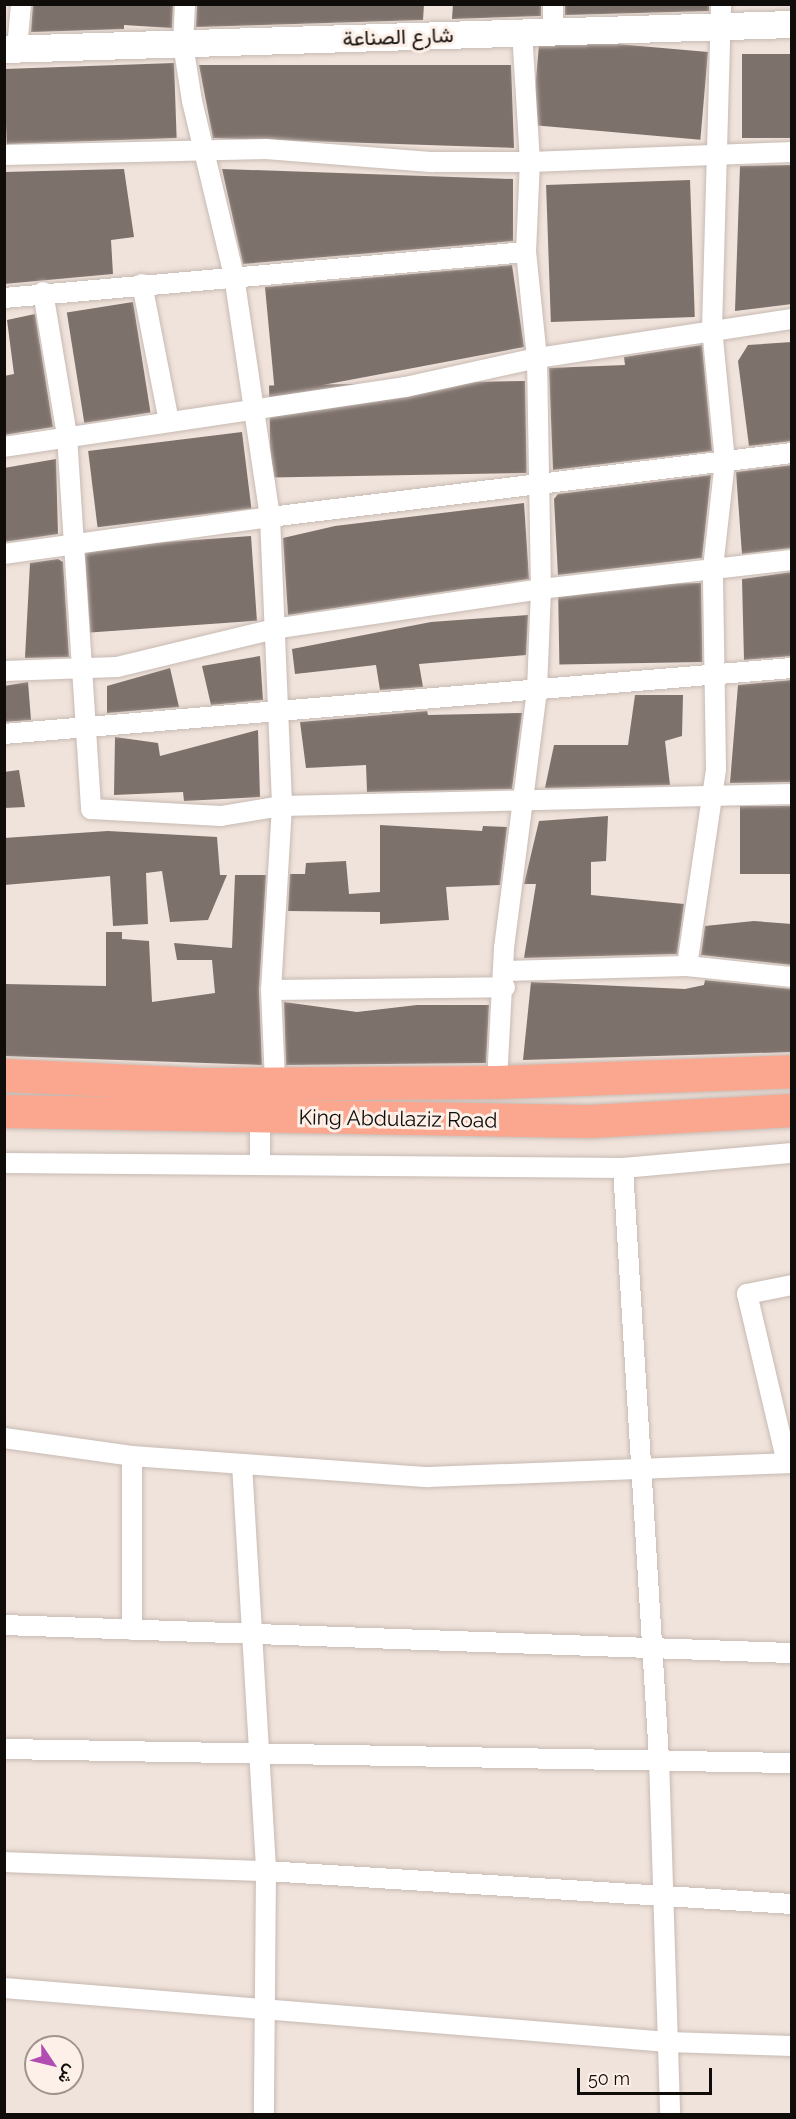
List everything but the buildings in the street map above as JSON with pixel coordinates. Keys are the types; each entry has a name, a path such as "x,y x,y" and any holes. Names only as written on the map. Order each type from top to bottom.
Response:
{"highway":[{"name":"King Abdulaziz Road","path":"4,1075 275,1082 497,1082 792,1071"},
{"name":"King Abdulaziz Road","path":"4,1111 590,1121 792,1110"}],"street":[{"path":"11,49 21,4"},
{"path":"185,4 183,44 202,149 234,276 256,410 270,517 282,806 271,990 275,1082"},
{"path":"553,4 553,32"},
{"path":"687,966 713,795 717,675 713,568 724,461 712,329 714,155 721,16"},
{"name":"شارع الصناعة","path":"11,49 553,32 721,16 792,24"},
{"path":"497,1082 505,979 504,948 526,801 537,690 541,590 536,483 537,358 526,252 530,162 522,33"},
{"path":"4,156 266,148 433,162 530,162 792,152"},
{"path":"4,298 43,292 526,252"},
{"path":"142,284 169,421"},
{"path":"43,292 67,436 72,548 86,667 91,808 221,816 282,806 792,794"},
{"path":"4,447 405,387 537,358 712,329 792,319"},
{"path":"4,554 72,548 270,517 792,453"},
{"path":"4,671 117,666 274,629 541,590 792,560"},
{"path":"4,734 279,713 792,668"},
{"path":"271,990 505,979 687,966 792,977"},
{"path":"260,1117 260,1162"},
{"path":"4,1163 260,1162 623,1168 792,1153"},
{"path":"623,1168 659,1759 670,2115"},
{"path":"4,1438 132,1456 428,1477 789,1463 747,1294 792,1285"},
{"path":"132,1456 132,1630"},
{"path":"242,1464 266,1871 264,2115"},
{"path":"4,1625 252,1637 651,1647 792,1653"},
{"path":"4,1749 792,1763"},
{"path":"4,1862 266,1871 792,1904"},
{"path":"4,1989 266,2008 668,2042 792,2046"}]}
